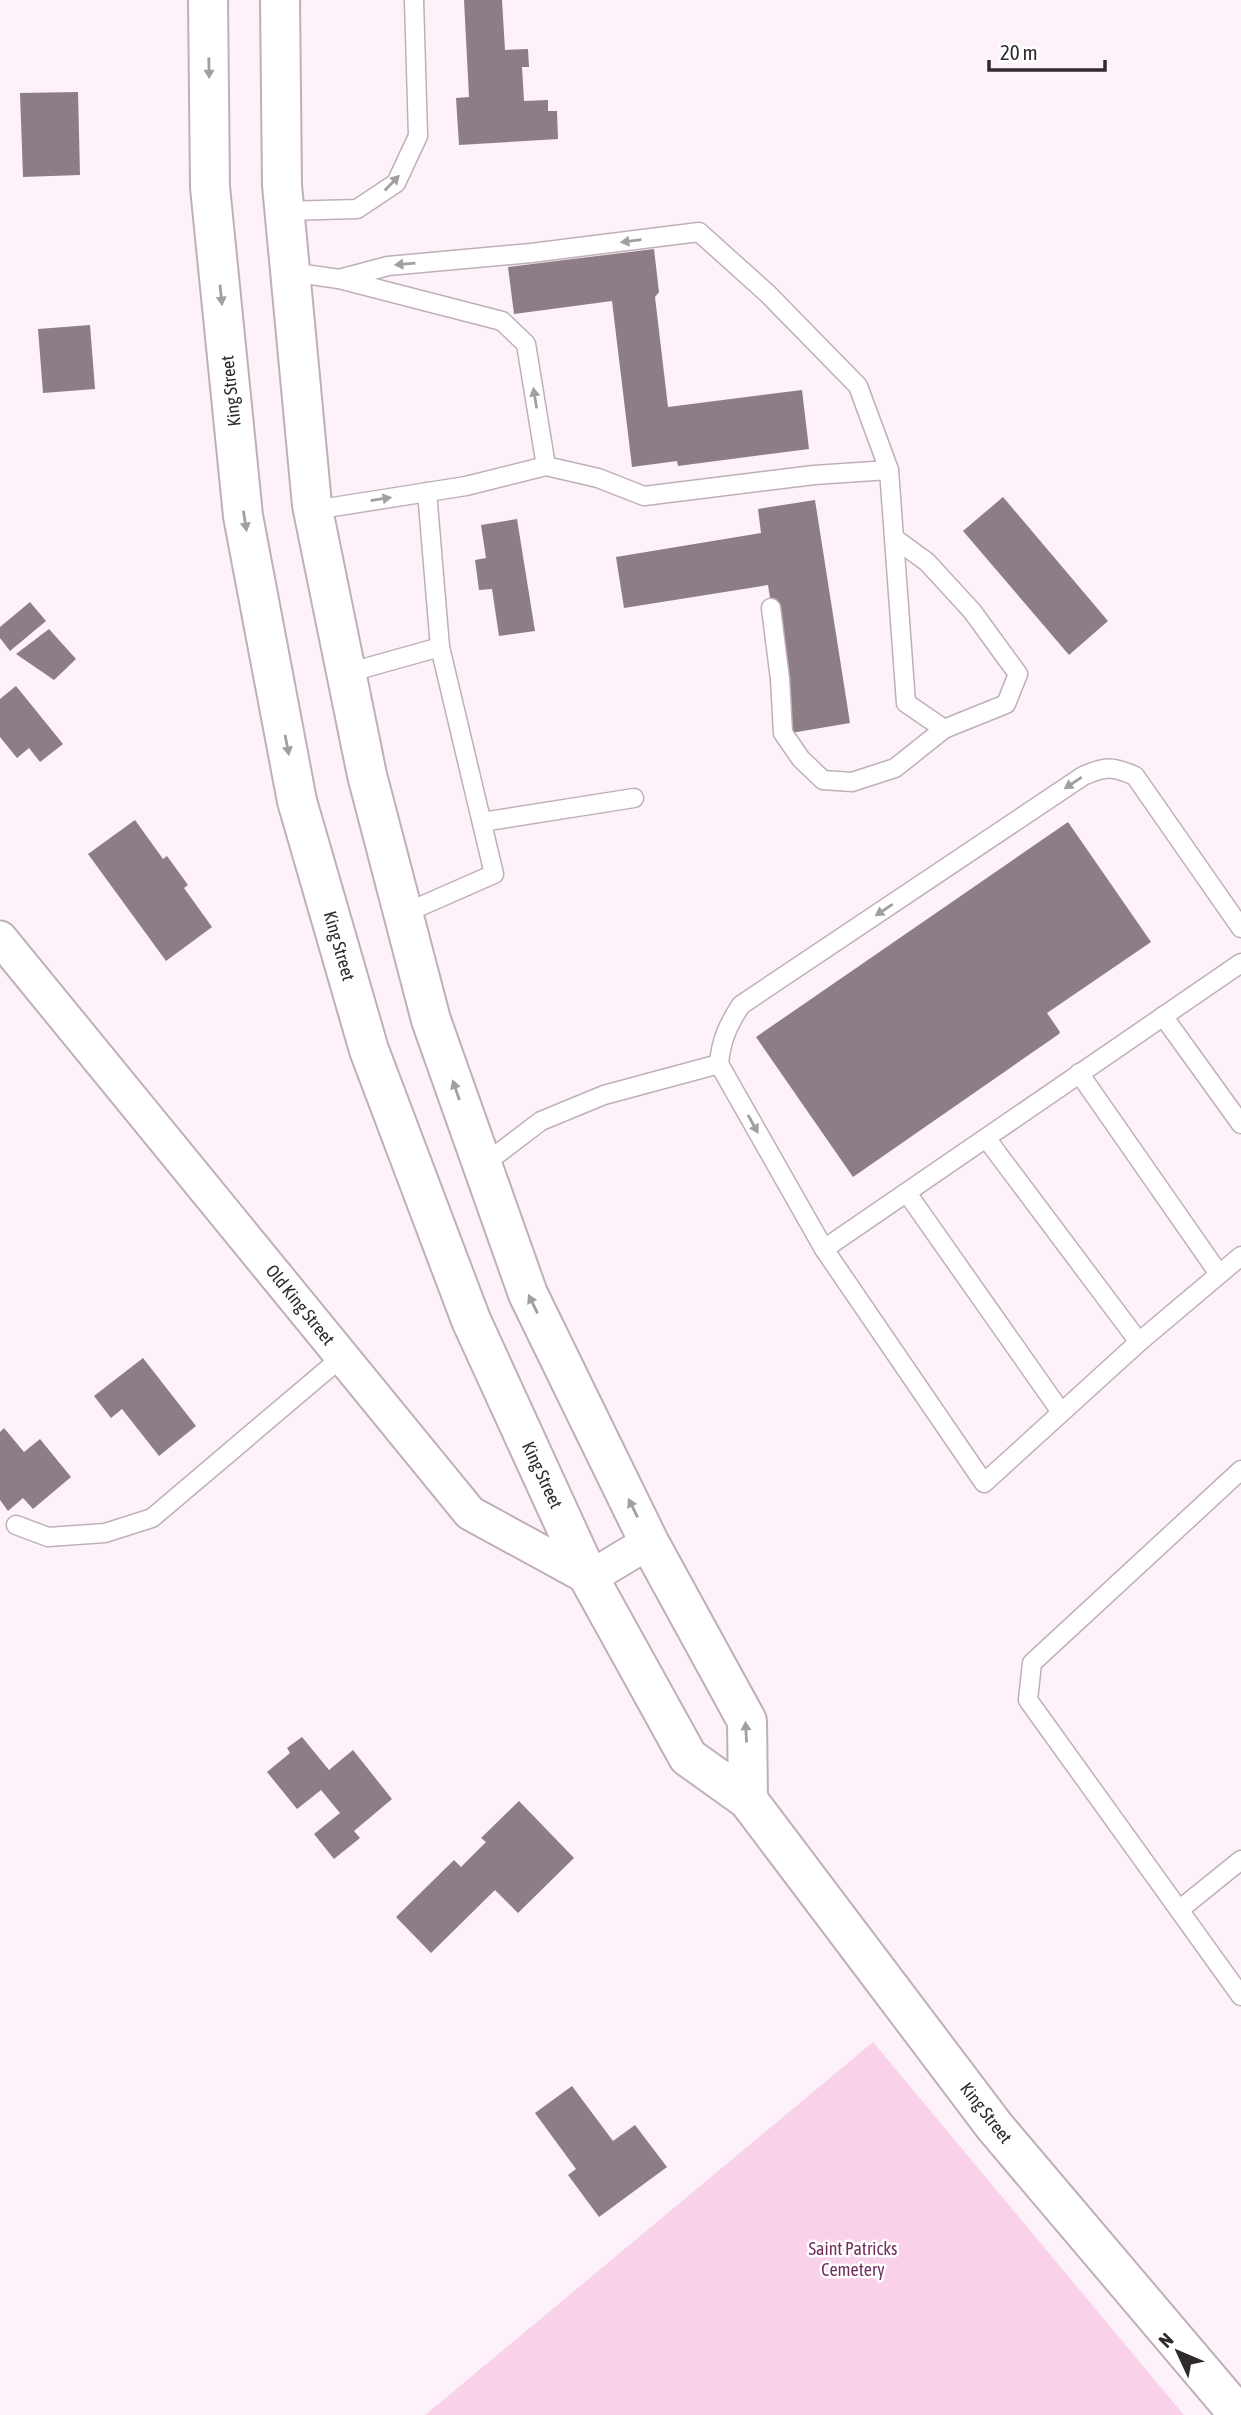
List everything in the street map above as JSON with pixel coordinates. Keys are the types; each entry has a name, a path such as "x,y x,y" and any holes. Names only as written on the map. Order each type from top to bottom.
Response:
{"main road":[{"name":"King Street","path":"208,0 210,187 243,516 298,801 369,1050 471,1320 589,1578 688,1757 748,1800 995,2127 1239,2415"},
{"path":"280,0 284,211 314,510 367,775 431,1020 528,1294 649,1542 747,1721 748,1800"}],"street":[{"name":"Old King Street","path":"0,939 470,1513 589,1578"},
{"path":"589,1578 649,1542"}],"lane":[{"path":"284,211 357,209 396,183 418,136 414,0"},
{"path":"339,279 388,266 531,253 699,232 768,294 858,386 889,470 906,703 944,729"},
{"path":"290,272 339,279 502,321 526,344 546,466"},
{"path":"314,510 466,486 546,466 598,478 644,496 814,475 889,470"},
{"path":"404,914 494,874 440,647 427,492"},
{"path":"771,608 783,733 801,759 823,780 852,782 895,768 944,729 1006,704 1018,674 972,611 927,562 894,538"},
{"path":"347,673 440,647"},
{"path":"1241,928 1135,776 1121,769 1101,767 1083,776 741,1006 727,1026 721,1043 719,1064 824,1249 984,1482 1139,1342 1241,1256"},
{"path":"482,822 634,798"},
{"path":"824,1249 1241,963"},
{"path":"1163,1016 1241,1124"},
{"path":"483,1165 541,1121 604,1095 719,1064"},
{"path":"1079,1073 1219,1274"},
{"path":"986,1138 1139,1342"},
{"path":"907,1193 1061,1412"},
{"path":"16,1525 48,1537 105,1533 152,1518 342,1357"},
{"path":"1241,1470 1032,1663 1028,1700 1241,1996"},
{"path":"1179,1910 1241,1860"}],"green space":[{"name":"Saint Patricks Cemetery","path":"873,2042 1184,2415 425,2415 454,2391"}],"building":[{"path":"464,0 502,0 505,50 528,49 529,67 522,67 524,101 548,100 548,111 557,111 558,139 459,145 456,98 469,97"},
{"path":"78,92 80,175 23,177 20,93"},
{"path":"654,249 659,292 655,297 668,407 802,390 809,449 678,466 677,461 632,467 612,301 514,314 508,267"},
{"path":"90,325 95,389 43,393 38,329"},
{"path":"1003,497 1108,621 1069,655 963,531"},
{"path":"815,500 850,723 791,733 768,585 624,608 616,557 761,533 758,509"},
{"path":"517,519 535,631 499,636 492,589 479,590 475,560 486,558 481,525"},
{"path":"30,602 46,621 10,651 0,638 0,627"},
{"path":"49,629 76,659 54,680 16,654"},
{"path":"16,686 63,744 40,762 29,748 17,758 0,737 0,699"},
{"path":"135,820 163,859 167,856 188,885 184,888 212,927 166,961 88,854"},
{"path":"1068,822 1151,942 1047,1013 1059,1034 853,1177 756,1037"},
{"path":"143,1358 196,1426 159,1456 122,1409 111,1418 94,1396"},
{"path":"4,1428 24,1452 40,1439 71,1477 33,1509 23,1498 8,1511 0,1500 0,1432"},
{"path":"302,1737 329,1770 353,1750 392,1799 354,1831 360,1838 334,1859 314,1834 340,1813 321,1790 297,1809 267,1772 290,1753 287,1748"},
{"path":"519,1801 574,1858 518,1913 495,1890 431,1953 396,1917 454,1860 461,1867 486,1842 481,1838"},
{"path":"572,2086 613,2141 635,2125 667,2167 599,2217 568,2175 576,2169 535,2113"}]}
